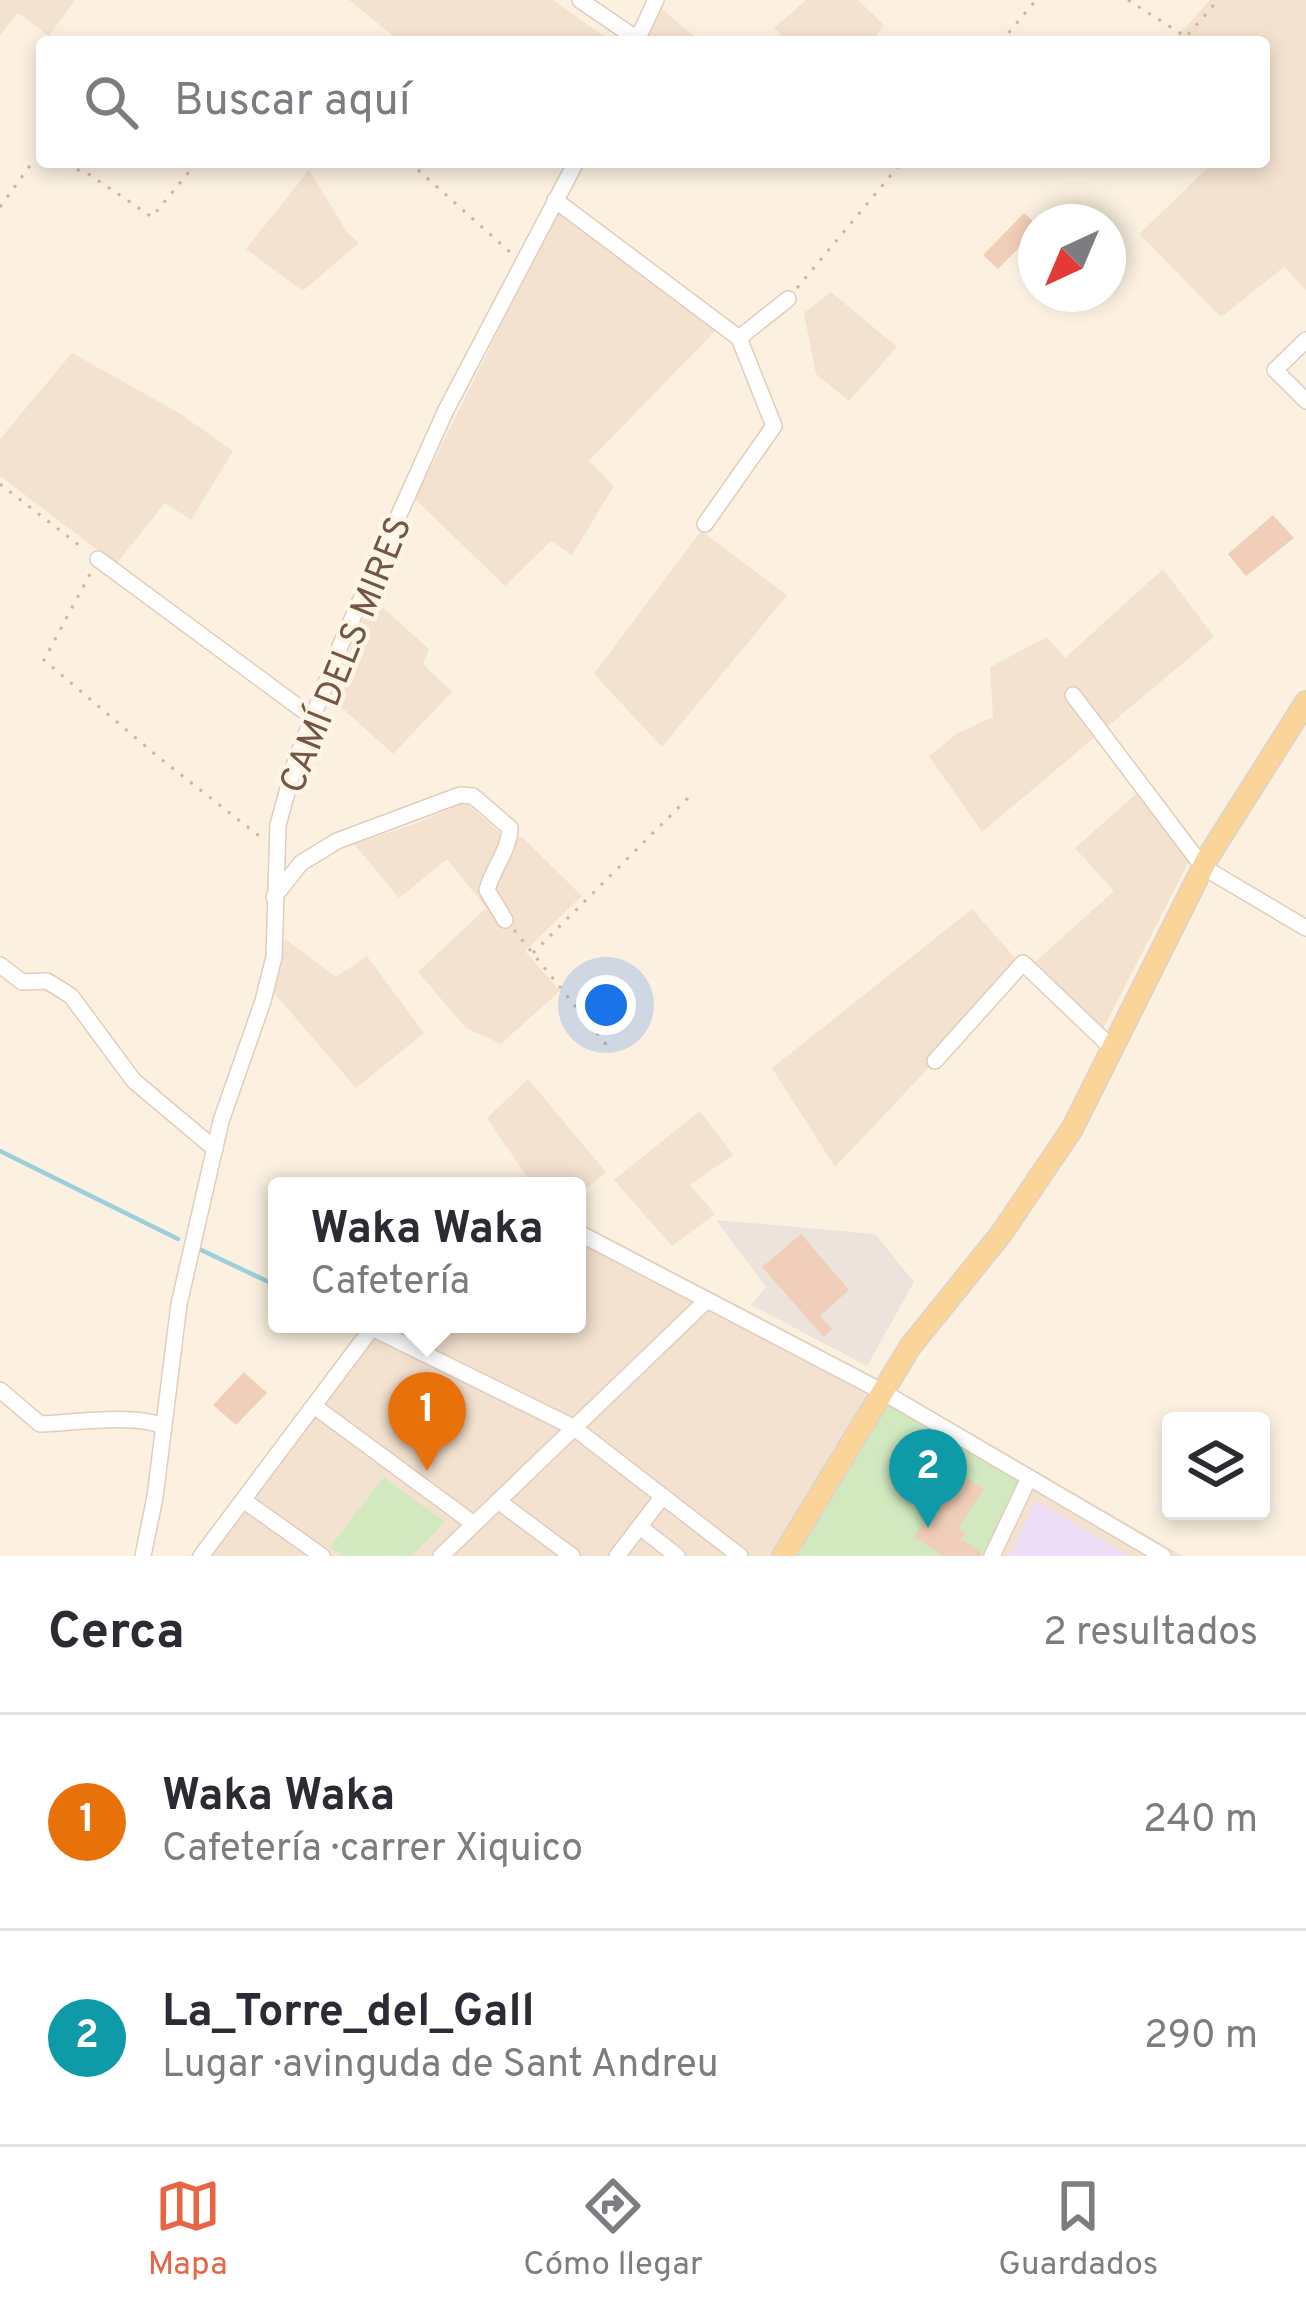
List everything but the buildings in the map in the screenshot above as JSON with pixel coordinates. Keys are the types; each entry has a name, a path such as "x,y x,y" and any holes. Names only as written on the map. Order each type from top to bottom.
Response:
{"main road":[{"path":"783,1556 910,1347 1001,1234 1072,1129 1203,867 1306,702"}],"street":[{"path":"580,0 629,36"},
{"path":"638,36 656,0"},
{"name":"CAMÍ DELS MIRES","path":"144,1554 179,1304 214,1149 274,957 278,826 312,717 446,410 573,168"},
{"path":"555,200 740,338 774,426 705,524"},
{"path":"740,338 788,299"},
{"path":"1306,340 1275,370 1306,401"},
{"path":"98,559 312,717"},
{"path":"1073,695 1203,867 1306,928"},
{"path":"274,897 301,863 337,841 460,795 473,796 510,828 509,844 493,867 487,890 505,920"},
{"path":"935,1061 1023,963 1113,1048"},
{"path":"0,965 22,982 46,981 71,996 134,1081 214,1149"},
{"path":"586,1237 883,1392 1163,1556"},
{"path":"440,1556 707,1300"},
{"path":"201,1556 369,1333"},
{"path":"388,1333 574,1427 740,1556"},
{"path":"0,1390 40,1424 134,1421 164,1426"},
{"path":"314,1406 474,1524"},
{"path":"992,1556 1029,1478"},
{"path":"617,1556 663,1496"},
{"path":"243,1500 322,1556"},
{"path":"498,1502 572,1556"},
{"path":"640,1527 677,1556"},
{"path":"144,1554 164,1556"}],"path":[{"path":"1006,36 1036,0"},
{"path":"1128,0 1184,36"},
{"path":"1187,36 1217,0"},
{"path":"0,207 36,162"},
{"path":"72,168 152,217 191,168"},
{"path":"417,168 521,262"},
{"path":"788,299 897,168"},
{"path":"0,484 98,559 44,660 276,849"},
{"path":"532,953 693,794"},
{"path":"505,920 609,1048"}],"shaded area":[{"path":"0,0 75,0 49,36 18,13 0,35"},
{"path":"349,0 553,0 604,36 394,36"},
{"path":"806,0 858,0 884,25 876,36 783,36 774,28"},
{"path":"1210,0 1306,0 1306,290 1284,267 1221,317 1139,234 1208,168 1270,168 1270,36 1177,36"},
{"path":"661,8 694,36 649,36"},
{"path":"309,170 347,232 359,243 303,291 246,249"},
{"path":"558,210 718,328 589,461 614,486 572,555 551,541 505,586 415,499"},
{"path":"831,292 897,347 849,401 816,374 804,313"},
{"path":"72,353 179,413 233,451 191,520 165,503 116,564 0,476 0,439"},
{"path":"701,531 787,595 662,747 594,674"},
{"path":"1163,569 1214,637 982,832 929,756 958,733 993,717 990,667 1047,637 1065,658"},
{"path":"372,598 429,649 423,664 452,692 393,754 330,697"},
{"path":"1136,794 1190,859 1102,1031 1034,963 1114,891 1075,848"},
{"path":"465,802 505,837 522,837 582,896 525,951 560,991 501,1044 466,1028 418,972 486,908 447,859 399,898 354,844"},
{"path":"972,909 1017,960 935,1061 835,1167 772,1068"},
{"path":"285,939 336,977 367,956 424,1033 356,1088 274,993"},
{"path":"528,1079 606,1172 586,1189 586,1177 527,1177 487,1118"},
{"path":"700,1111 733,1155 690,1185 715,1214 672,1246 614,1180"},
{"path":"716,1220 875,1234 914,1282 867,1366 751,1305 766,1287"},
{"path":"586,1226 875,1377 1183,1556 190,1556 359,1333 586,1333"},
{"path":"1036,1501 1129,1556 1009,1556"}],"green space":[{"path":"888,1403 1024,1480 987,1556 795,1556"},
{"path":"384,1477 445,1522 411,1556 342,1556 330,1547"}],"waterway":[{"path":"0,1151 178,1239"},
{"path":"197,1248 268,1282"}],"place":[{"name":"Waka Waka","path":"427,1471"},
{"name":"La_Torre_del_Gall","path":"928,1528"}]}
